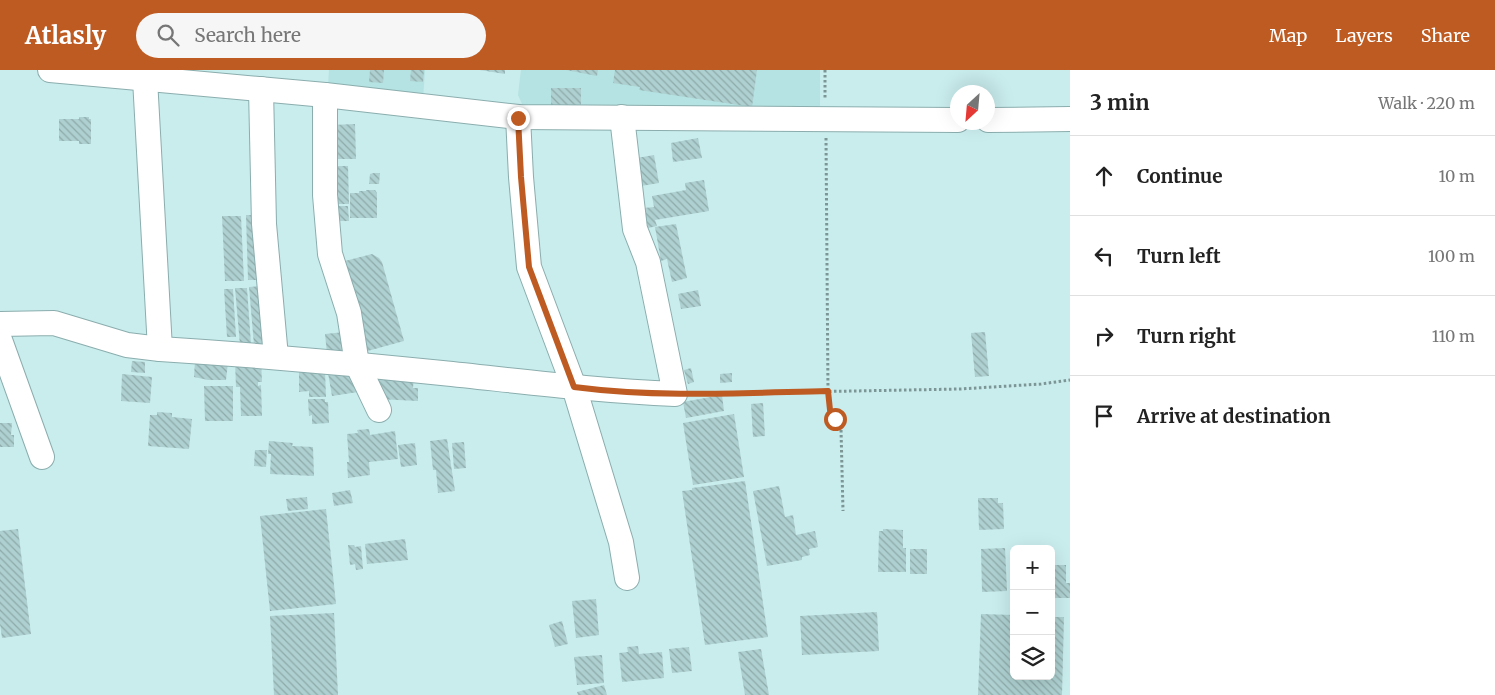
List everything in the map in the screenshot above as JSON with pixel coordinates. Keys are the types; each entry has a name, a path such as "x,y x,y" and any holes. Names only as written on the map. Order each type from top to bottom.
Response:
{"street":[{"path":"50,70 325,95 518,118 950,120"},
{"path":"144,79 160,349"},
{"path":"261,89 264,224 276,357"},
{"path":"325,95 325,195 330,254 349,312 357,364 379,410"},
{"path":"0,324 54,323 127,345 160,349 357,364 618,392 675,394 648,262 635,229 622,117"},
{"path":"518,118 529,267 574,387 621,542 628,578"},
{"path":"995,120 1070,119"},
{"path":"0,340 42,457"}],"path":[{"path":"825,70 828,391 830,410 841,428 843,438 843,511"},
{"path":"675,394 960,389 1041,384 1070,380"}],"shaded area":[{"path":"329,70 425,70 423,99 328,88"},
{"path":"521,70 820,70 820,111 524,108 518,95"}],"building":[{"path":"370,70 384,70 383,83 369,82"},
{"path":"411,70 424,70 423,82 410,81"},
{"path":"480,70 505,70 505,74"},
{"path":"566,70 598,70 597,76"},
{"path":"615,70 757,70 752,107 639,90 640,87 613,83"},
{"path":"551,88 581,88 581,107 551,106"},
{"path":"79,117 89,117 91,119 91,144 79,144 79,141 59,141 59,119 79,119"},
{"path":"355,124 356,159 333,159 332,125"},
{"path":"698,138 702,158 673,162 671,143"},
{"path":"654,155 659,183 641,186 637,158"},
{"path":"334,166 348,166 349,204 335,204"},
{"path":"380,173 379,184 369,184 370,174"},
{"path":"704,180 709,211 655,220 657,226 648,228 644,208 654,207 652,196 686,190 685,183"},
{"path":"375,190 377,193 377,218 350,218 350,193 359,193 359,191"},
{"path":"334,206 348,206 349,221 335,221"},
{"path":"246,215 257,215 259,280 248,280"},
{"path":"222,216 241,216 244,281 225,281"},
{"path":"676,224 687,278 672,282 667,259 661,261 655,227"},
{"path":"372,254 382,262 404,341 364,352 341,262"},
{"path":"261,286 266,344 254,345 249,287"},
{"path":"235,288 247,288 251,344 240,345"},
{"path":"224,289 233,289 236,337 227,337"},
{"path":"698,290 701,306 681,309 678,294"},
{"path":"345,332 347,350 327,353 325,334"},
{"path":"985,332 989,376 975,377 971,333"},
{"path":"261,360 262,382 258,382 258,386 261,385 262,416 241,416 240,387 236,387 235,361"},
{"path":"132,361 145,362 145,373 131,372"},
{"path":"195,361 228,362 226,380 208,380 194,377"},
{"path":"353,368 358,392 332,396 328,373"},
{"path":"691,368 694,382 688,384 684,370"},
{"path":"325,371 326,397 309,397 309,391 299,392 299,372"},
{"path":"732,373 732,382 720,383 720,374"},
{"path":"122,374 152,377 150,403 121,401"},
{"path":"378,374 414,376 413,388 418,388 418,401 378,399"},
{"path":"204,386 233,386 233,421 205,421"},
{"path":"722,395 724,411 686,418 683,402"},
{"path":"308,399 325,399 325,402 328,402 329,423 312,424 312,415 309,416"},
{"path":"763,403 765,436 753,437 751,404"},
{"path":"157,412 172,413 172,417 192,419 189,449 148,446 150,415 157,415"},
{"path":"734,414 744,477 693,485 683,423"},
{"path":"0,423 12,423 11,435 14,435 14,447 0,447"},
{"path":"369,429 370,435 395,431 398,459 369,462 370,475 348,478 347,434 358,433 357,430"},
{"path":"447,439 455,491 438,493 436,470 433,470 430,441"},
{"path":"269,441 293,443 292,446 313,447 314,476 270,474 271,454 268,454"},
{"path":"464,442 466,468 454,469 452,443"},
{"path":"415,443 417,465 401,467 398,445"},
{"path":"255,450 267,450 266,467 254,466"},
{"path":"745,481 768,637 705,645 682,491"},
{"path":"779,486 785,517 793,515 796,535 815,531 818,547 809,549 810,555 802,557 802,560 767,566 753,491"},
{"path":"350,490 353,503 334,506 332,493"},
{"path":"307,497 308,509 288,511 286,499"},
{"path":"978,498 998,498 998,503 1003,503 1004,529 979,530"},
{"path":"326,509 336,604 270,611 260,516"},
{"path":"18,529 31,634 2,638 0,624 0,531"},
{"path":"883,529 903,530 903,548 906,548 906,572 878,572 879,531 883,531"},
{"path":"405,539 408,560 367,564 365,544"},
{"path":"348,545 361,546 363,569 356,570 355,564 350,565"},
{"path":"1005,548 1007,591 982,592 981,549"},
{"path":"910,549 927,549 927,574 910,574"},
{"path":"1055,565 1066,565 1066,583 1070,583 1070,598 1055,598"},
{"path":"596,599 599,635 576,638 572,601"},
{"path":"877,612 879,651 802,655 800,616"},
{"path":"334,613 338,695 274,695 270,616"},
{"path":"981,614 1010,615 1010,680 1055,680 1055,617 1064,617 1062,695 978,695"},
{"path":"562,621 568,644 555,647 549,625"},
{"path":"638,646 639,654 662,652 664,678 622,682 619,653 628,652 627,647"},
{"path":"689,647 692,671 672,673 669,649"},
{"path":"761,649 769,695 745,695 738,652"},
{"path":"602,655 604,683 577,685 574,657"},
{"path":"604,685 607,695 578,695 577,692"}],"route":[{"path":"518,118 529,267 574,387 618,392 675,394 828,391 830,410 835,419"}]}
